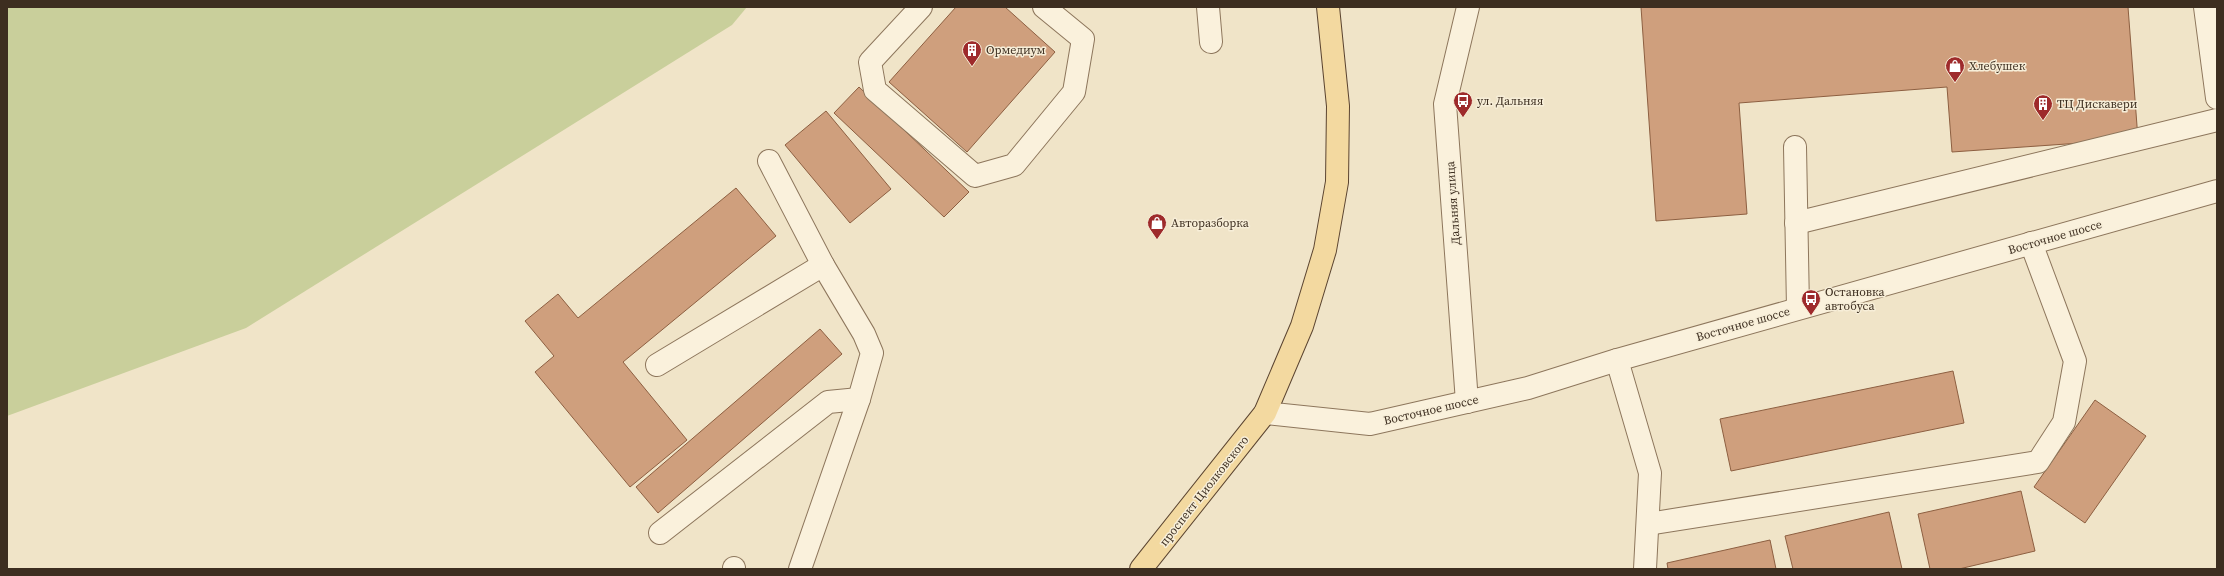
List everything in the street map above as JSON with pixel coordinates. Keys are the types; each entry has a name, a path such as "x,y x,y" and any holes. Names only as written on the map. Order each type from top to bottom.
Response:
{"main road":[{"name":"проспект Циолковского","path":"1141,569 1265,413 1302,326 1325,250 1337,182 1338,106 1335,62 1328,7"}],"street":[{"path":"921,7 870,62 875,90 975,176 1014,165 1074,92 1084,40 1044,7"},
{"path":"1208,7 1211,42"},
{"name":"Дальняя улица","path":"1467,402 1445,104 1468,7"},
{"path":"2210,17 2217,98"},
{"path":"1796,223 2217,120"},
{"path":"1795,148 1798,308"},
{"path":"769,161 823,265 864,334 872,352 859,400 800,569"},
{"name":"Восточное шоссе","path":"1265,413 1370,424 1528,388 1617,360 1798,308 2217,191"},
{"path":"1648,524 2038,462 2064,422 2074,361 2031,244"},
{"path":"657,364 823,265"},
{"path":"1617,360 1650,473 1646,569"},
{"path":"660,532 828,402 859,400"}],"green space":[{"path":"7,7 747,7 732,25 246,328 7,416"}],"building":[{"name":"Ормедиум","path":"956,7 1005,7 1055,52 967,152 889,82"},
{"name":"ТЦ Дискавери","path":"1641,7 2128,7 2138,139 1952,152 1947,87 1739,103 1747,214 1656,221"},
{"path":"859,87 969,192 944,217 834,113"},
{"path":"826,111 891,189 850,223 785,145"},
{"path":"736,188 776,236 623,362 687,440 630,487 535,372 554,356 525,321 558,294 578,318"},
{"path":"820,329 842,354 658,513 636,487"},
{"path":"1953,371 1964,423 1731,471 1720,419"},
{"path":"2095,400 2146,436 2085,523 2034,487"},
{"path":"2021,491 2035,551 1959,569 1930,569 1918,514"},
{"path":"1889,512 1902,569 1793,569 1785,536"},
{"path":"1770,540 1776,569 1668,569 1667,563"}],"place":[{"name":"Ормедиум","path":"972,67"},
{"name":"Хлебушек","path":"1955,83"},
{"name":"ул. Дальняя","path":"1463,118"},
{"name":"ТЦ Дискавери","path":"2043,121"},
{"name":"Авторазборка","path":"1157,240"},
{"name":"Остановка автобуса","path":"1811,316"}]}
